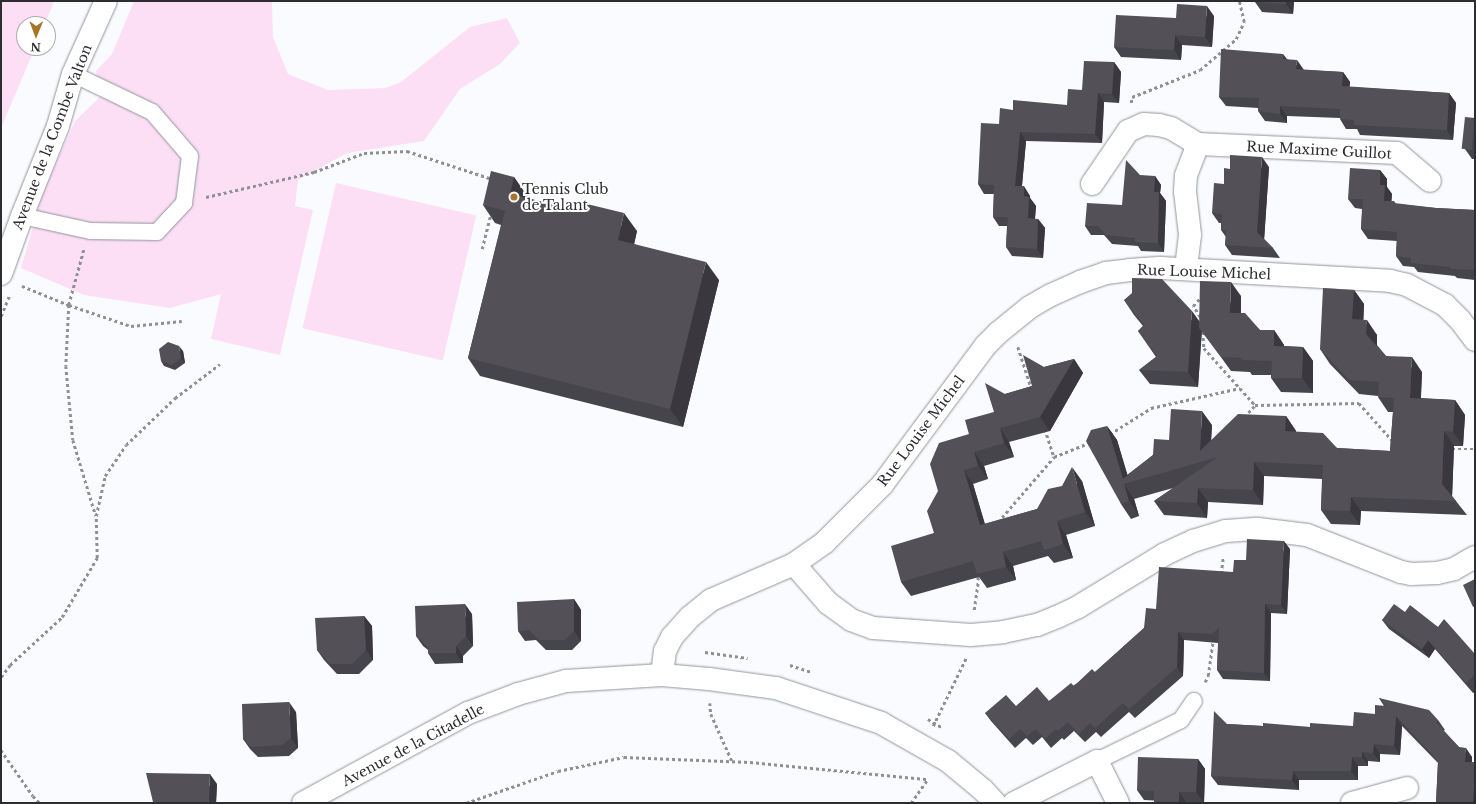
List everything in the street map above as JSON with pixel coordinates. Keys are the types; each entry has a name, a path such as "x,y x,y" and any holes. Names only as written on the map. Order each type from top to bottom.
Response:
{"street":[{"name":"Avenue de la Combe Valton","path":"1,273 58,126 73,74 106,1"},
{"path":"1092,184 1128,130 1144,124 1159,125 1171,128 1198,144 1186,176 1185,192 1190,235 1197,270"},
{"name":"Rue Maxime Guillot","path":"1198,144 1397,153 1430,181"},
{"name":"Rue Louise Michel","path":"662,675 664,651 672,637 690,617 711,600 794,564 826,542 882,485 986,345 1010,323 1030,308 1051,295 1080,282 1106,273 1161,268 1372,279 1407,285 1445,305 1460,320 1475,340"},
{"path":"794,564 828,603 851,620 873,628 971,635 1003,632 1037,625 1057,617 1078,607 1165,554 1193,541 1226,531 1258,529 1307,535 1401,572 1411,574 1437,573 1454,569 1475,558"},
{"name":"Avenue de la Citadelle","path":"303,803 468,713 518,694 566,681 662,675 709,679 776,688 881,723 922,748 948,761 983,790 995,803"},
{"path":"1014,803 1097,761 1118,803"},
{"path":"1352,803 1407,788"}],"lane":[{"path":"22,216 90,231 157,232 184,203 190,156 152,112 73,74"},
{"path":"1097,761 1181,720 1194,701"}],"path":[{"path":"1128,130 1132,97 1200,70 1236,39 1244,22 1239,1"},
{"path":"184,203 314,172 364,153 407,151 498,181"},
{"path":"482,249 491,211"},
{"path":"90,231 69,305 66,366 73,440 96,516"},
{"path":"1197,270 1205,293 1193,306 1203,321"},
{"path":"1,273 14,283 69,305 131,326 182,321"},
{"path":"1010,323 1033,394"},
{"path":"1203,328 1204,348 1255,405"},
{"path":"1,678 10,665 62,617 97,558 96,516 105,476 126,445 175,398 220,364"},
{"path":"1103,437 1151,408 1240,388"},
{"path":"1241,420 1255,405 1359,403 1398,446"},
{"path":"1043,424 1054,457"},
{"path":"995,527 1003,515 1054,457 1096,440"},
{"path":"1444,448 1475,450"},
{"path":"1221,577 1226,531"},
{"path":"922,748 968,653 978,580 977,568"},
{"path":"1194,701 1208,676 1213,638"},
{"path":"713,652 709,679 711,714 732,761"},
{"path":"1,750 33,796 40,803"},
{"path":"466,803 558,771 624,758 732,761 929,779 911,803"}],"shaded area":[{"path":"1,1 54,1 48,16 16,16 16,56 32,56 1,128"},
{"path":"134,1 272,1 273,37 288,74 328,90 385,88 401,82 470,27 507,18 520,43 500,64 460,89 424,141 347,153 298,180 295,206 313,210 280,355 211,339 221,294 170,308 84,295 21,268 43,192 75,121 100,97 96,71 112,54"},
{"path":"336,183 476,215 443,361 302,328"}],"building":[{"path":"1286,1 1286,4 1255,2"},
{"path":"1177,4 1207,6 1205,37 1175,35 1174,50 1114,47 1116,15 1176,18"},
{"path":"1221,49 1283,54 1283,59 1297,60 1296,69 1343,72 1342,86 1449,93 1447,130 1354,125 1354,120 1340,119 1340,109 1280,106 1280,114 1258,111 1259,98 1219,97"},
{"path":"1084,61 1114,62 1112,94 1098,93 1095,134 1020,132 1015,186 1024,186 1024,196 1029,197 1028,218 1038,219 1037,249 1006,247 1008,217 993,217 994,185 978,184 981,123 999,124 1000,108 1013,110 1013,100 1067,105 1068,89 1082,90"},
{"path":"1465,117 1475,118 1472,150 1462,149"},
{"path":"1230,155 1262,157 1257,232 1273,248 1225,245 1226,230 1221,230 1222,214 1212,213 1214,183 1224,184 1224,168 1230,169"},
{"path":"1126,160 1140,175 1155,176 1154,192 1159,192 1158,243 1135,242 1135,238 1106,235 1098,226 1085,226 1087,203 1122,205"},
{"path":"1350,168 1380,170 1380,185 1385,185 1384,201 1394,201 1394,203 1436,208 1475,210 1475,270 1450,269 1450,267 1411,263 1411,258 1396,256 1397,232 1361,229 1363,199 1348,199"},
{"path":"491,171 514,177 510,194 586,212 587,204 624,213 618,240 706,262 670,409 468,358 505,211 483,205"},
{"path":"1132,278 1162,279 1192,311 1188,372 1139,370 1157,356 1138,331 1144,325 1124,300 1132,293"},
{"path":"1200,281 1231,282 1230,313 1245,313 1260,330 1274,330 1274,346 1303,347 1302,378 1271,378 1272,361 1242,360 1242,358 1221,357 1199,328"},
{"path":"1323,288 1354,290 1352,319 1367,320 1366,334 1386,356 1412,357 1410,398 1455,400 1453,432 1444,431 1442,484 1456,501 1351,497 1350,511 1321,510 1323,465 1254,462 1253,490 1198,488 1197,503 1154,501 1218,457 1124,484 1129,501 1121,504 1086,441 1091,430 1107,426 1123,479 1153,455 1154,439 1169,440 1171,409 1202,411 1200,451 1238,414 1286,416 1285,431 1323,433 1337,448 1390,451 1394,398 1378,397 1379,382 1349,380 1320,349"},
{"path":"168,342 179,346 181,358 172,365 161,361 159,349"},
{"path":"1023,355 1044,367 1074,359 1040,417 1000,428 1004,443 974,452 978,466 964,470 980,525 1037,509 1048,489 1062,486 1072,467 1085,512 1057,521 1063,544 1044,550 1041,541 1003,552 1006,567 977,574 973,561 901,582 891,546 934,533 927,511 938,491 930,464 939,443 969,434 965,420 994,412 985,383 1005,394 1032,386"},
{"path":"1247,539 1284,541 1281,605 1265,604 1264,673 1217,670 1219,628 1212,634 1178,632 1177,667 1129,709 1123,703 1095,728 1090,723 1079,734 1068,722 1058,731 1056,729 1045,739 1036,729 1027,736 1020,729 1009,739 985,713 1006,695 1016,706 1037,687 1049,701 1071,683 1074,686 1092,669 1095,672 1144,628 1146,608 1156,609 1159,567 1233,572 1234,560 1246,560"},
{"path":"1475,579 1475,606 1473,607 1463,585"},
{"path":"574,599 574,631 565,640 539,640 529,630 518,631 517,602"},
{"path":"465,604 466,636 456,646 456,653 428,653 428,647 416,636 415,606"},
{"path":"1394,604 1405,612 1410,605 1438,627 1422,649 1382,620"},
{"path":"364,616 366,650 352,664 330,664 317,650 315,618"},
{"path":"1444,619 1475,654 1475,675 1466,683 1428,640"},
{"path":"1379,698 1429,710 1438,720 1436,722 1459,747 1466,748 1465,762 1475,762 1473,803 1436,802 1438,761 1396,716 1394,746 1374,744 1373,753 1362,752 1362,757 1352,757 1351,771 1293,771 1292,780 1211,776 1214,711 1227,724 1263,726 1263,723 1310,727 1310,723 1353,726 1354,712 1375,714 1375,705 1386,706"},
{"path":"289,702 291,738 282,745 251,747 243,739 242,704"},
{"path":"1138,757 1198,759 1196,792 1179,792 1179,803 1154,803 1154,791 1137,790"},
{"path":"146,773 210,774 209,803 153,802"}],"place":[{"name":"Tennis Club de Talant","path":"514,197"}]}
